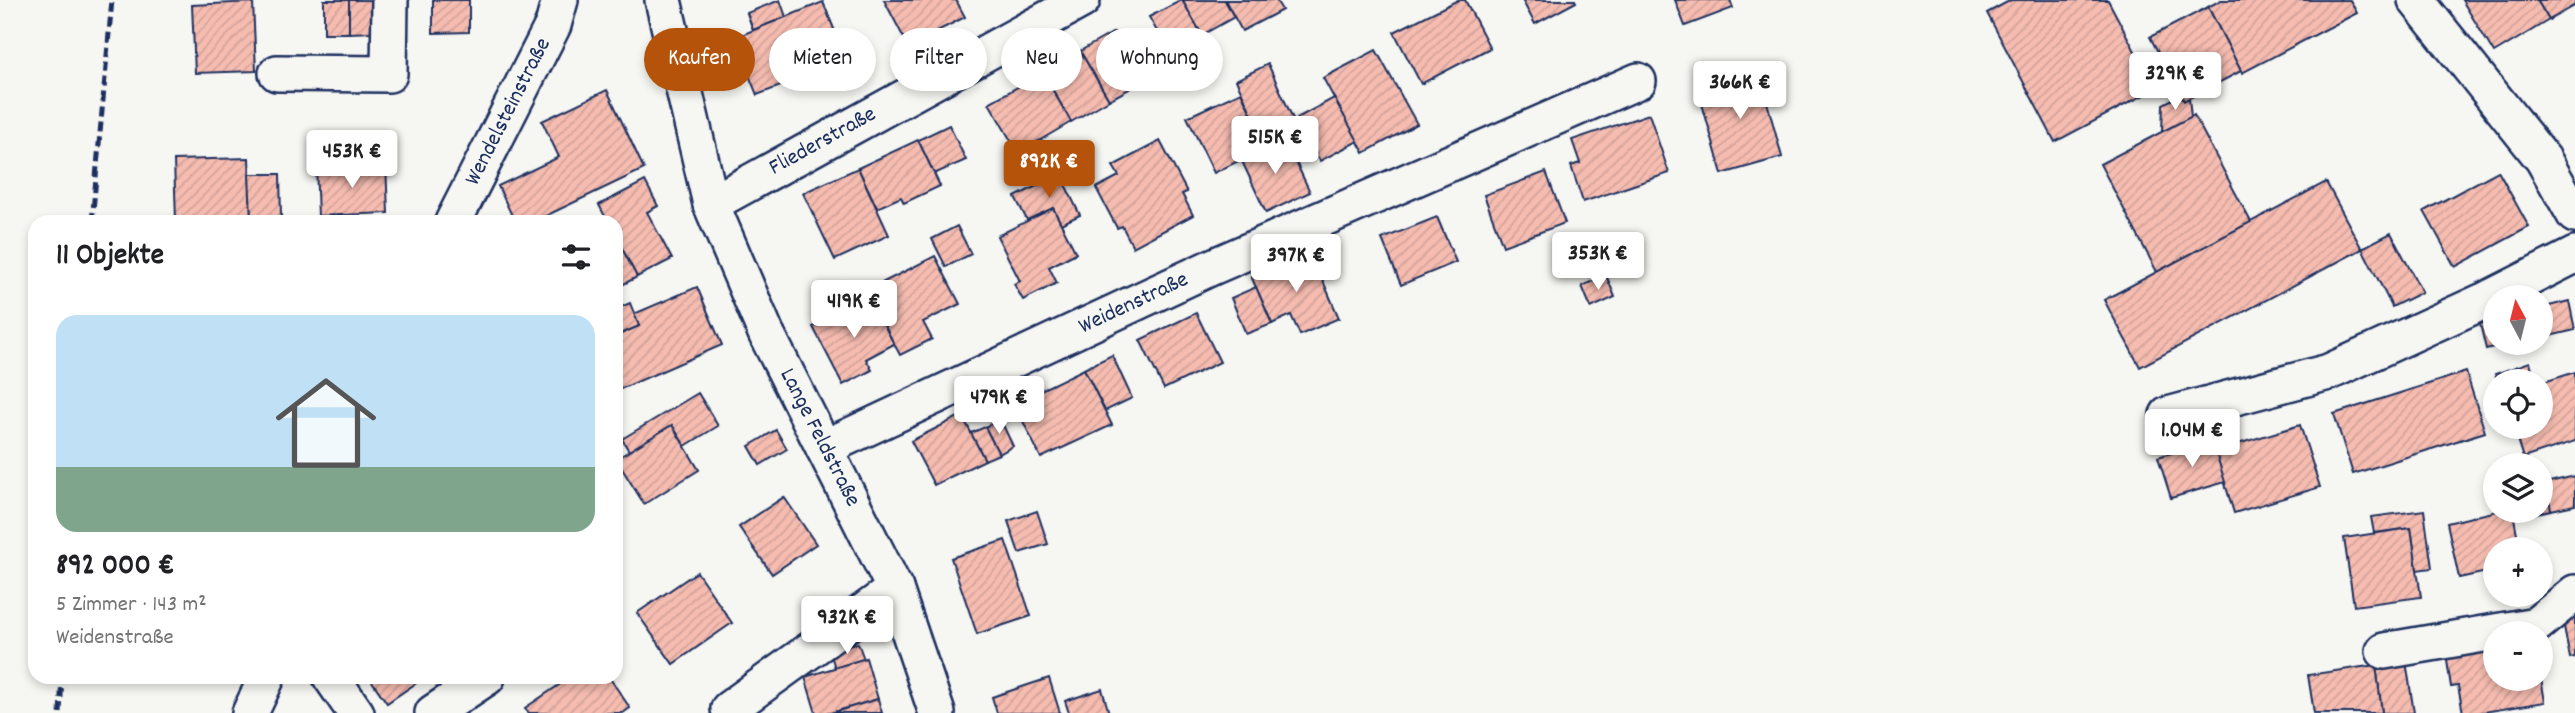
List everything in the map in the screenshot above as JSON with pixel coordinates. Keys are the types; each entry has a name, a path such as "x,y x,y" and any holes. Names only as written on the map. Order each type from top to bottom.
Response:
{"street":[{"path":"277,73 389,74 390,0"},
{"name":"Wendelsteinstraße","path":"457,215 553,24 560,0"},
{"name":"Lange Feldstraße","path":"663,0 711,204 766,333 895,589 937,713"},
{"name":"Fliederstraße","path":"711,204 1082,0"},
{"path":"2416,0 2543,159 2575,215"},
{"name":"Weidenstraße","path":"824,448 1212,267 1638,81"},
{"path":"2168,415 2329,372 2484,301 2575,255"},
{"path":"731,713 729,709 895,589"},
{"path":"2384,651 2536,625 2575,593"},
{"path":"250,713 264,684"},
{"path":"336,684 356,713"},
{"path":"433,713 476,684"}],"building":[{"path":"324,0 349,0 349,33 324,33"},
{"path":"349,0 374,0 374,32 349,33"},
{"path":"433,0 469,0 469,32 433,33"},
{"path":"780,0 786,17 755,29 747,13"},
{"path":"884,0 956,0 965,17 943,28 899,28"},
{"path":"1182,0 1225,0 1234,17 1214,28 1198,28"},
{"path":"1182,0 1198,28 1155,28 1149,17"},
{"path":"1225,0 1276,0 1282,10 1242,31"},
{"path":"1458,0 1465,0 1490,48 1421,84 1394,32"},
{"path":"1522,0 1575,0 1576,2 1535,24"},
{"path":"1675,0 1730,0 1733,8 1685,26"},
{"path":"2011,0 2108,0 2155,89 2055,142 1987,13"},
{"path":"2221,0 2350,0 2357,13 2242,73 2208,7"},
{"path":"2462,0 2537,0 2549,20 2494,53"},
{"path":"2537,0 2575,0 2575,5 2549,20"},
{"path":"253,2 256,71 195,73 192,5"},
{"path":"823,2 834,28 769,28 769,90 757,95 755,30"},
{"path":"2208,7 2241,71 2184,101 2150,37"},
{"path":"1096,42 1096,78 1082,54 1082,50"},
{"path":"1376,50 1417,124 1364,153 1323,78"},
{"path":"1082,54 1096,78 1096,91 1104,91 1109,100 1071,122 1053,91 1082,91"},
{"path":"1268,64 1299,132 1267,147 1236,80"},
{"path":"1758,69 1782,157 1722,174 1697,86"},
{"path":"607,90 644,169 548,215 512,215 498,186 559,157 542,121"},
{"path":"1011,91 1053,91 1071,122 1018,153 989,103"},
{"path":"1104,91 1126,91 1109,100"},
{"path":"1241,92 1267,147 1214,173 1187,117"},
{"path":"2180,95 2184,101 2189,98 2191,117 2162,132 2163,104"},
{"path":"1334,98 1358,141 1320,161 1297,118"},
{"path":"1649,114 1669,173 1583,202 1571,166 1580,163 1572,140"},
{"path":"2194,115 2251,222 2157,272 2100,164"},
{"path":"949,125 966,160 934,174 918,140"},
{"path":"1285,139 1310,192 1266,213 1241,159"},
{"path":"918,140 940,186 904,203 901,197 877,208 858,168"},
{"path":"1160,141 1187,192 1182,194 1193,215 1133,247 1122,226 1117,228 1096,188 1119,176 1113,166"},
{"path":"249,158 251,215 176,215 174,160"},
{"path":"386,163 388,213 318,215 316,166"},
{"path":"858,168 889,235 835,260 803,193"},
{"path":"2498,171 2529,227 2455,267 2424,211"},
{"path":"1546,172 1565,223 1503,246 1484,195"},
{"path":"249,174 280,174 281,215 251,215"},
{"path":"1060,174 1080,215 1061,224 1053,208 1027,220 1015,197"},
{"path":"645,181 658,206 647,212 672,259 637,277 623,250 623,215 604,215 599,205"},
{"path":"2326,182 2362,249 2140,367 2104,300"},
{"path":"1053,208 1076,253 1049,267 1057,283 1023,300 1014,284 1020,281 997,236"},
{"path":"1437,217 1456,262 1401,285 1382,239"},
{"path":"957,226 971,254 946,267 932,239"},
{"path":"2391,233 2422,292 2392,307 2362,248"},
{"path":"623,250 637,277 623,284"},
{"path":"1310,251 1339,318 1300,335 1291,315 1272,324 1251,276"},
{"path":"935,256 960,304 923,322 932,339 900,355 866,291"},
{"path":"1606,275 1615,297 1591,308 1582,286"},
{"path":"843,281 851,296 824,310 816,295"},
{"path":"697,287 722,345 623,388 623,333 639,326 634,314"},
{"path":"1256,287 1272,324 1246,334 1231,298"},
{"path":"870,298 894,344 866,359 872,370 843,385 813,327"},
{"path":"2569,301 2575,330 2553,335 2553,305"},
{"path":"630,303 639,326 623,333 623,306"},
{"path":"1196,313 1220,362 1164,389 1140,340"},
{"path":"1112,355 1132,398 1105,411 1084,369"},
{"path":"2530,362 2532,369 2510,369"},
{"path":"1084,369 1112,425 1041,458 1014,403"},
{"path":"2466,372 2483,433 2353,474 2334,414"},
{"path":"2575,372 2575,441 2538,453 2521,453 2517,439 2553,439 2553,379"},
{"path":"698,393 718,426 685,446 672,425 629,451 623,438"},
{"path":"962,415 985,460 934,485 911,441"},
{"path":"1000,419 1013,446 999,454 985,427"},
{"path":"672,425 699,470 644,504 623,470 623,455"},
{"path":"2300,425 2320,487 2234,513 2215,451"},
{"path":"985,427 999,454 985,460 971,433"},
{"path":"776,430 787,449 760,465 749,446"},
{"path":"2212,440 2225,482 2171,498 2158,457"},
{"path":"2575,476 2575,505 2553,510 2553,481"},
{"path":"784,497 816,544 772,574 739,527"},
{"path":"2424,510 2432,568 2417,570 2411,528 2374,533 2371,517"},
{"path":"1037,511 1048,544 1019,553 1008,521"},
{"path":"2483,514 2483,523 2515,523 2518,537 2483,537 2483,573 2459,578 2447,523"},
{"path":"2411,528 2421,597 2354,606 2344,538"},
{"path":"1005,540 1031,616 977,634 951,558"},
{"path":"697,572 732,623 673,664 637,613"},
{"path":"2575,614 2575,657 2570,658 2562,616"},
{"path":"858,643 864,659 835,668 830,652"},
{"path":"2483,648 2483,691 2543,691 2545,702 2463,713 2458,686 2451,687 2446,654"},
{"path":"866,658 878,699 831,713 816,713 805,677"},
{"path":"2406,661 2414,713 2382,713 2376,665"},
{"path":"2376,665 2382,713 2314,713 2308,675"},
{"path":"1049,678 1060,713 997,713 992,697"},
{"path":"374,684 415,684 387,703"},
{"path":"561,684 614,684 630,708 623,713 529,713 525,708"},
{"path":"1102,689 1109,713 1069,713 1065,701"},
{"path":"878,699 882,713 831,713"}],"railway":[{"path":"93,215 112,0"},
{"path":"60,713 62,684"}]}
